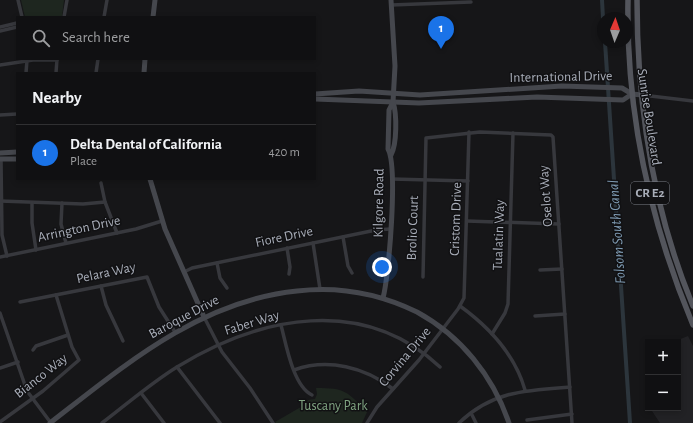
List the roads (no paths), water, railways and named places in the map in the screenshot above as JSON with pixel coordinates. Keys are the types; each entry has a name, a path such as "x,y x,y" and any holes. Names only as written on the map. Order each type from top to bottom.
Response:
{"main road":[{"name":"Sunrise Boulevard","path":"628,0 628,51 635,121 643,165 660,230 678,289 693,325"},
{"name":"Sunrise Boulevard","path":"637,0 637,31 646,132 658,193 680,273 693,306"},
{"path":"678,289 683,292 693,318"}],"street":[{"path":"18,0 22,16"},
{"path":"64,16 67,0"},
{"path":"104,16 107,0"},
{"path":"153,16 155,0"},
{"path":"391,2 470,2"},
{"name":"Kilgore Road","path":"383,298 389,267 392,179 391,155 388,149 389,110 393,102 395,66 391,2"},
{"path":"0,27 16,23"},
{"path":"0,30 16,27"},
{"path":"26,72 27,60"},
{"path":"0,65 14,64 27,60 57,60 56,72"},
{"path":"96,72 98,60"},
{"path":"144,72 145,60"},
{"name":"International Drive","path":"316,94 358,92 420,95 530,88 590,87 622,88 632,94 623,100 537,96 433,103 316,99"},
{"path":"632,94 693,101"},
{"path":"0,115 16,114"},
{"name":"Oselot Way","path":"425,180 426,138 469,132 553,136 572,423"},
{"name":"Cristom Drive","path":"460,306 465,292 469,132"},
{"name":"Tualatin Way","path":"492,334 505,313 508,304 513,133"},
{"path":"0,153 16,152"},
{"path":"7,256 2,235 1,159 16,159"},
{"path":"392,179 468,181"},
{"path":"150,180 162,221 218,346 273,423"},
{"name":"Brolio Court","path":"423,277 425,180"},
{"path":"101,183 105,202 117,233"},
{"path":"1,201 62,204 105,202"},
{"path":"32,203 32,223 36,250"},
{"path":"62,204 61,224 66,243"},
{"name":"Arrington Drive","path":"0,257 117,233 162,221"},
{"path":"467,222 559,224"},
{"name":"Fiore Drive","path":"184,272 192,268 217,262 376,230 390,229"},
{"path":"343,237 348,266 352,273"},
{"path":"313,243 320,289"},
{"path":"287,248 290,266 289,274"},
{"path":"217,262 220,278 227,288"},
{"path":"540,270 562,270"},
{"name":"Pelara Way","path":"20,302 143,276 148,278 155,299 175,332"},
{"path":"101,286 106,305 123,341"},
{"name":"Baroque Drive","path":"50,423 124,366 175,332 204,317 258,298 289,292 320,289 350,290 383,298 408,308 443,329 461,344 480,366 499,397 509,423"},
{"name":"Bianco Way","path":"0,422 43,391 79,360 68,335 56,295"},
{"path":"460,306 492,334 517,369 525,390"},
{"name":"Corvina Drive","path":"368,423 377,407 424,353 460,306"},
{"path":"0,313 27,391 50,423"},
{"path":"535,316 565,314"},
{"name":"Faber Way","path":"105,422 177,367 218,346 281,325 310,320 352,322 387,332 424,353 440,367"},
{"path":"281,325 294,370 301,384 308,393 312,395"},
{"path":"33,350 36,346 68,335"},
{"path":"0,368 18,362"},
{"path":"177,367 220,423"},
{"path":"294,370 305,367 348,367 372,375 393,389"},
{"path":"459,423 471,413 499,397 525,390 570,387"},
{"path":"141,393 164,423"},
{"path":"471,413 476,423"},
{"path":"527,420 572,414"}],"waterway":[{"name":"Folsom South Canal","path":"602,0 603,12"},
{"name":"Folsom South Canal","path":"605,48 630,423"}],"place":[{"name":"Delta Dental of California","path":"441,49"}],"park label":[{"name":"Tuscany Park","path":"333,406"}]}
